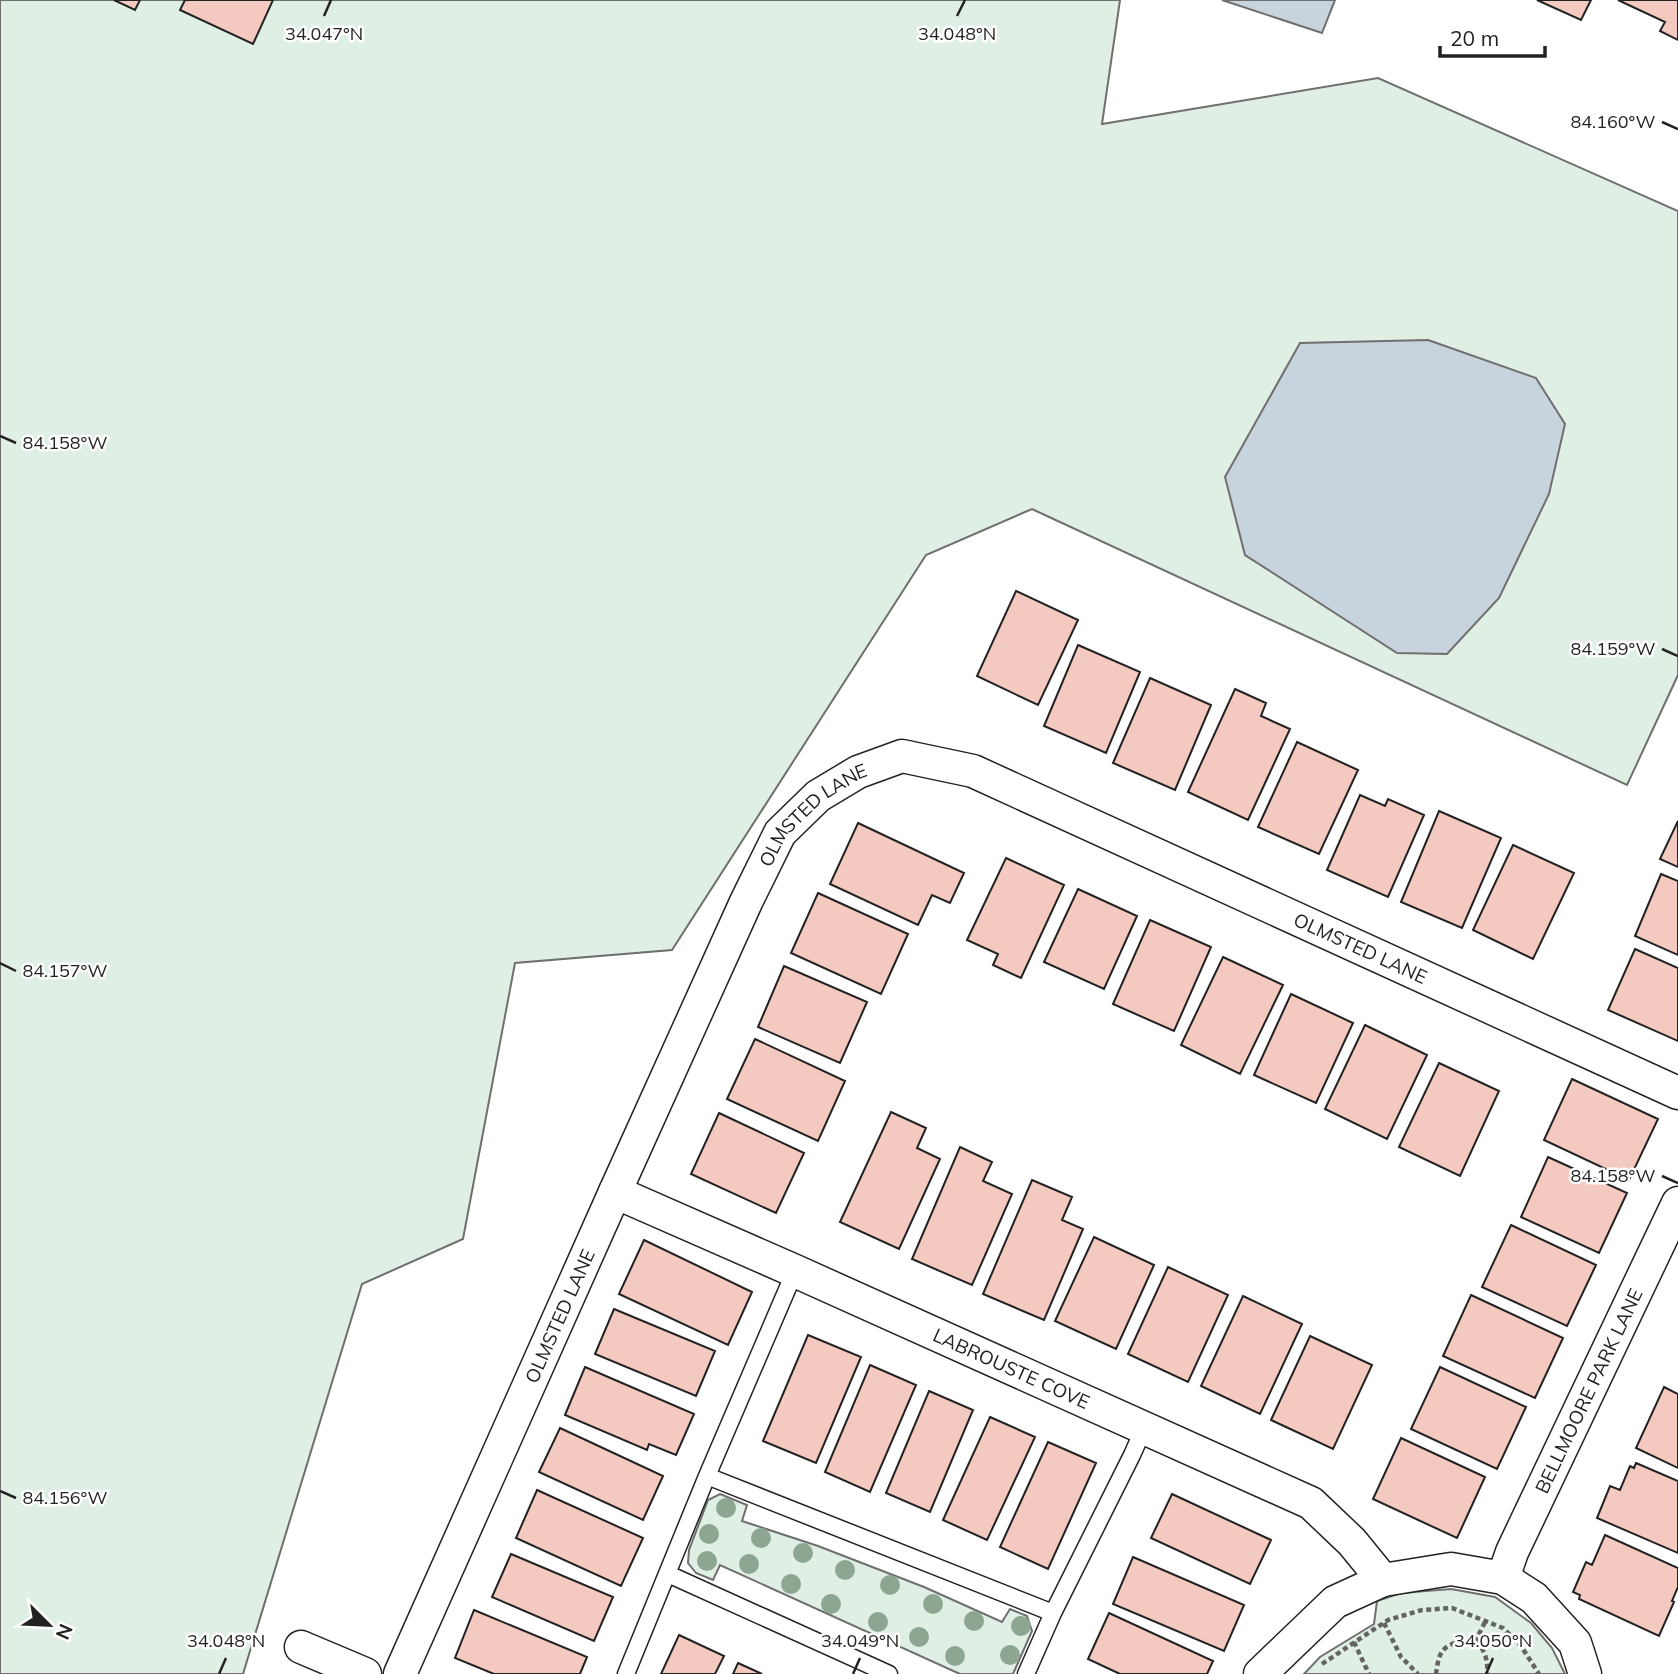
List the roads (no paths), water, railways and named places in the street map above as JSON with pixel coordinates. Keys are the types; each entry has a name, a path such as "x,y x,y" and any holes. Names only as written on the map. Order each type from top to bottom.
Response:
{"street":[{"name":"OLMSTED LANE","path":"400,1674 734,927 780,833 818,796 858,772 902,756 973,771 1678,1093"},
{"name":"LABROUSTE COVE","path":"615,1192 1311,1503 1352,1542 1383,1580"},
{"name":"BELLMOORE PARK LANE","path":"1503,1578 1512,1552 1678,1203"},
{"path":"1260,1674 1335,1602 1383,1580 1451,1569 1503,1578 1534,1598 1575,1643 1585,1674"},
{"path":"301,1647 365,1674"}],"lane":[{"path":"626,1674 795,1271"},
{"path":"1026,1674 1144,1428"},
{"path":"707,1476 1054,1613"},
{"path":"668,1574 889,1674"}]}
